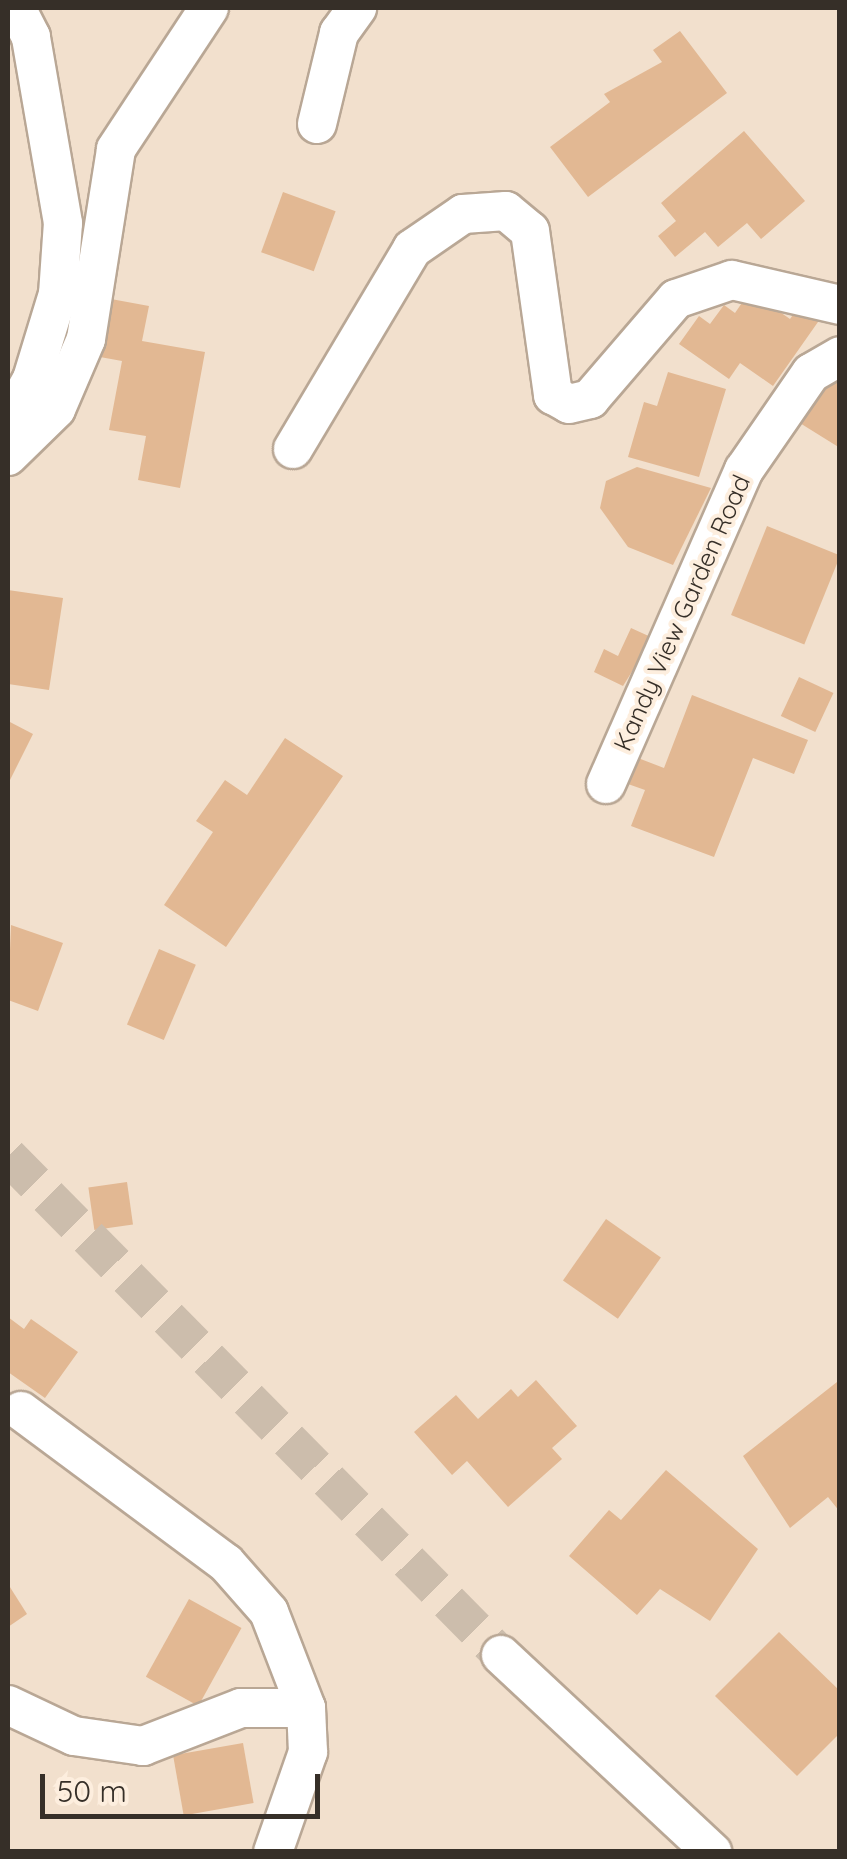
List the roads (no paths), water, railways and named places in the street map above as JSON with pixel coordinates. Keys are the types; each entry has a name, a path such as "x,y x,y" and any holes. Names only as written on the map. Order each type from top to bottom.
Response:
{"street":[{"path":"8,422 32,379 58,294 62,223 31,37 16,8"},
{"path":"8,456 56,409 86,339 116,149 210,8"},
{"path":"317,124 339,33 357,8"},
{"path":"293,448 412,249 463,214 506,211 530,231 552,395 569,404 590,399 676,298 732,280 840,305"},
{"name":"Kandy View Garden Road","path":"606,784 744,470 811,372 840,356"},
{"path":"21,1411 226,1563 269,1612 306,1708 308,1752 272,1852"},
{"path":"501,1655 712,1852"},
{"path":"8,1705 74,1736 143,1746 241,1708 306,1708"}],"tunnel":[{"path":"8,1156 501,1655"}]}
